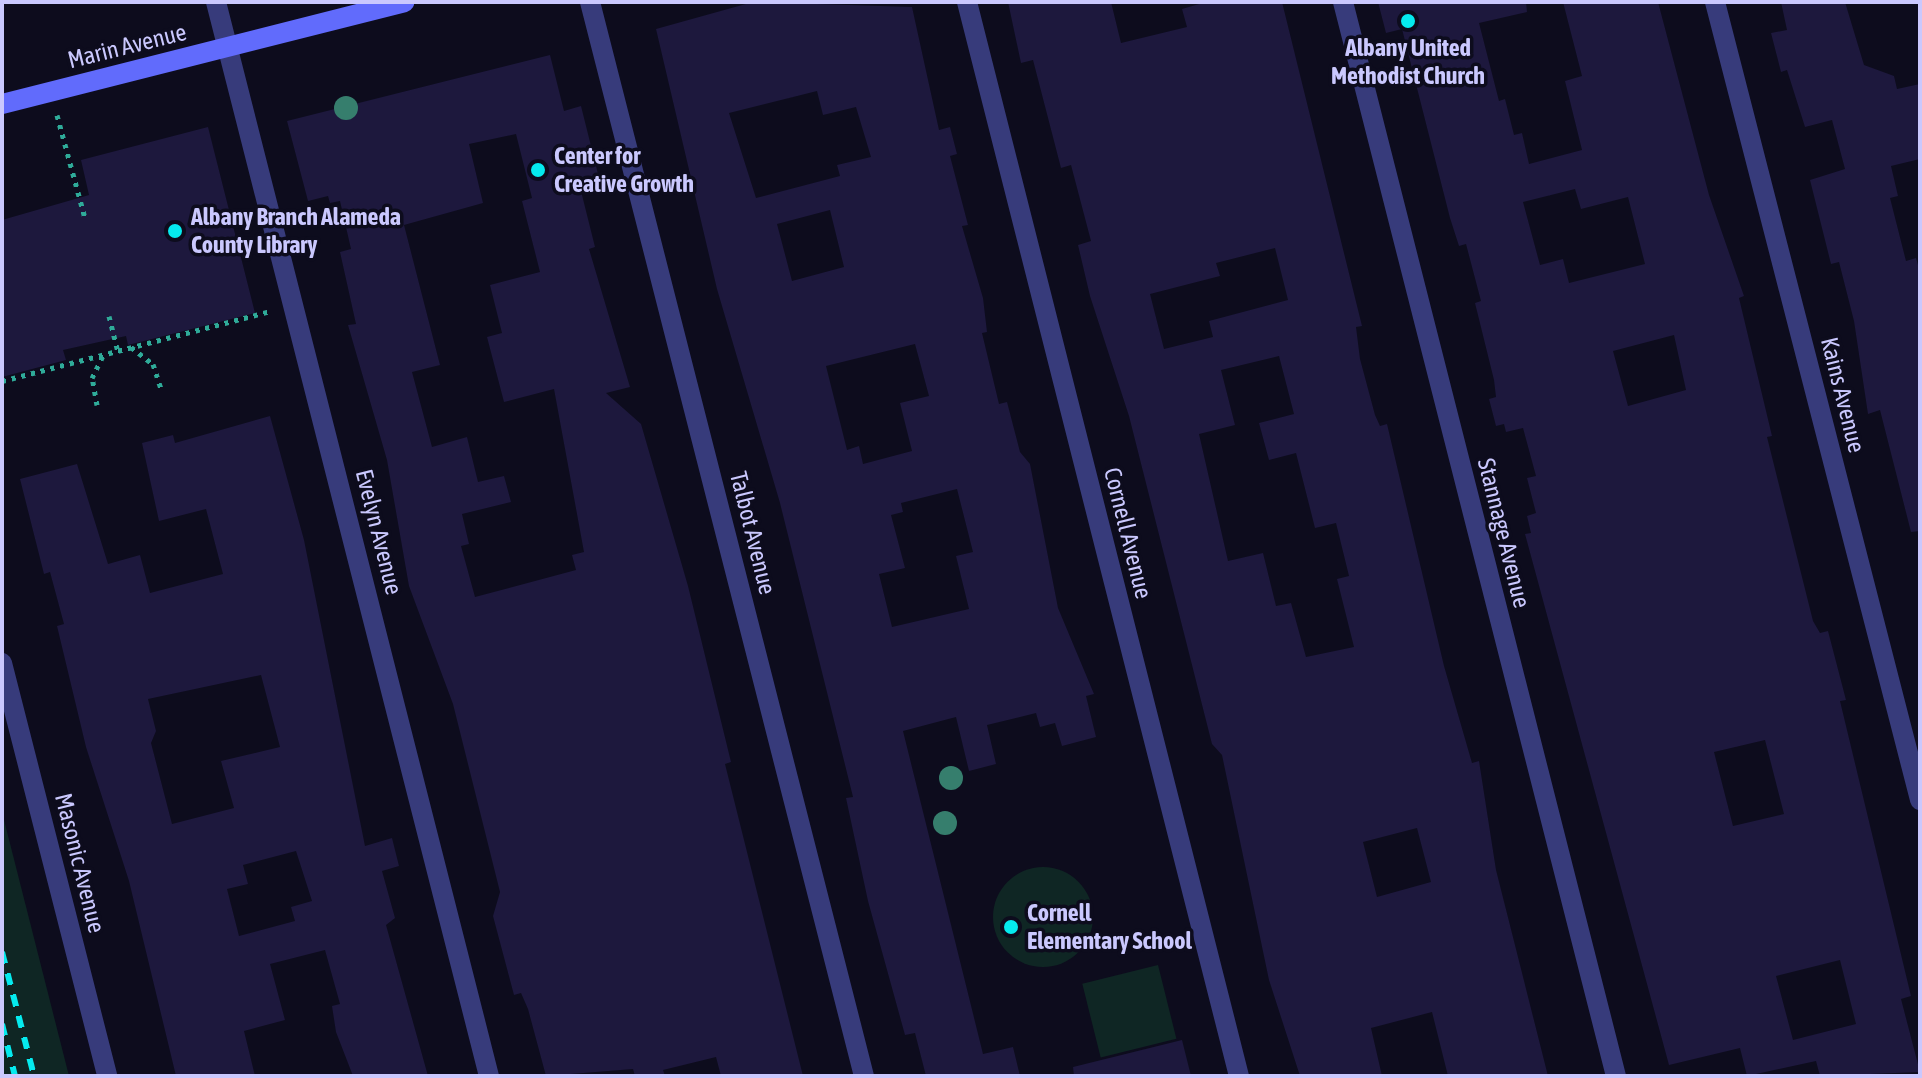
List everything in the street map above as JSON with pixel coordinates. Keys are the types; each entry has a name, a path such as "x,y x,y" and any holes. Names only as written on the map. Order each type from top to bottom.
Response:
{"main road":[{"name":"Marin Avenue","path":"2,104 404,2"}],"street":[{"name":"Evelyn Avenue","path":"216,2 489,1076"},
{"name":"Talbot Avenue","path":"590,2 864,1076"},
{"name":"Cornell Avenue","path":"967,2 1239,1076"},
{"name":"Stannage Avenue","path":"1343,2 1616,1076"},
{"name":"Kains Avenue","path":"1715,2 1920,800"},
{"name":"Masonic Avenue","path":"2,663 107,1076"}],"path":[{"path":"51,91 85,218"},
{"path":"2,381 294,305"},
{"path":"109,316 118,351"},
{"path":"131,347 153,364 161,389"},
{"path":"97,405 92,378 104,354"}],"green space":[{"path":"2,812 69,1076 2,1076"},
{"path":"1043,867 1062,871 1078,882 1089,898 1093,917 1089,936 1078,952 1062,963 1043,967 1024,963 1008,952 997,936 993,917 997,898 1008,882 1024,871"},
{"path":"1158,965 1176,1039 1101,1058 1082,984"}],"building":[{"path":"753,2 912,7 939,130 950,127 957,154 950,156 968,225 962,226 983,298 987,332 982,333 999,404 1007,402 1020,452 1030,464 1058,608 1094,694 1086,696 1096,737 1062,746 1055,723 1040,727 1036,713 987,725 996,764 969,771 956,717 903,731 983,1054 1013,1047 1020,1076 926,1076 915,1033 905,1035 868,901 846,798 853,797 780,503 717,289 656,29","holes":["817,91 823,115 856,107 871,157 837,165 840,176 756,198 729,113","830,210 844,267 792,281 777,224","915,344 929,396 900,403 912,451 863,464 859,446 847,450 826,366","957,489 973,552 956,556 969,609 892,627 879,574 905,568 891,515 903,512 901,503"]},
{"path":"1008,2 1111,2 1121,43 1187,27 1182,9 1206,2 1282,2 1362,326 1356,327 1360,359 1375,415 1380,426 1387,424 1444,666 1472,763 1479,761 1496,870 1548,1076 1448,1076 1432,1012 1371,1028 1382,1076 1300,1076 1269,980 1222,755 1212,744 1129,416 1090,296 1078,245 1091,241 1071,165 1061,168 1033,60 1021,63","holes":["1275,248 1288,300 1209,321 1213,337 1164,349 1150,294 1220,276 1216,263","1279,356 1294,414 1259,423 1269,460 1296,453 1315,528 1336,523 1349,576 1337,579 1354,647 1306,657 1291,603 1276,606 1263,553 1228,561 1199,434 1235,425 1221,370","1417,828 1431,882 1377,897 1363,842"]},
{"path":"1378,2 1526,2 1527,12 1479,23 1499,101 1505,99 1514,135 1522,133 1529,164 1582,150 1565,81 1582,76 1563,2 1658,2 1709,195 1744,296 1739,298 1772,436 1767,437 1813,621 1820,633 1828,631 1846,700 1840,701 1911,996 1901,999 1920,1072 1820,1076 1816,1061 1747,1076 1740,1048 1669,1065 1525,534 1531,533 1527,516 1536,513 1527,478 1536,476 1523,428 1506,432 1504,424 1496,426 1489,399 1496,397 1494,380 1475,303 1481,301 1466,244 1459,246 1450,218 1402,29 1386,33","holes":["1575,189 1581,209 1628,197 1645,264 1569,283 1563,259 1540,265 1523,202","1674,335 1686,390 1628,406 1613,351","1765,740 1784,814 1733,826 1714,752","1840,960 1856,1024 1793,1040 1776,976"]},
{"path":"1781,2 1845,2 1864,65 1894,76 1897,89 1920,84 1920,159 1891,166 1898,196 1890,198 1906,261 1916,258 1920,272 1920,531 1911,532 1880,410 1868,414 1854,321 1839,262 1831,264 1810,180 1845,169 1832,120 1805,127 1787,70 1781,72 1771,33 1787,30"},
{"path":"550,55 564,111 581,106 599,178 579,183 595,247 589,249 630,387 606,393 641,424 688,586 731,762 725,764 803,1076 721,1076 716,1057 663,1070 665,1076 635,1076 633,1069 546,1076 528,1009 521,993 514,995 493,916 500,892 453,704 409,586 387,460 348,325 356,324 340,252 351,249 340,201 330,203 328,196 308,201 287,121","holes":["516,134 532,198 522,201 540,272 490,285 502,333 487,337 504,402 554,389 584,552 572,555 576,570 475,597 461,546 469,544 462,514 511,502 504,476 478,482 467,437 432,447 412,372 440,365 404,225 483,203 469,144"]},
{"path":"208,127 255,313 128,345 126,336 63,350 66,360 2,377 2,220 89,195 81,160"},
{"path":"270,416 304,540 365,846 392,838 399,866 382,871 395,918 386,925 428,1076 353,1076 336,1032 332,1006 340,1004 325,950 270,964 285,1020 244,1031 255,1076 176,1076 129,881 86,747 57,626 64,624 50,572 44,574 20,479 77,464 108,564 140,555 150,593 223,574 206,509 159,521 142,443 173,435 175,443","holes":["261,675 280,747 221,761 234,808 172,824 151,743 156,731 148,699","296,851 312,901 291,907 295,921 239,936 227,889 248,884 243,865"]},
{"path":"1182,1040 1191,1076 1074,1076 1073,1067"}],"railway":[{"path":"2,952 34,1076"},
{"path":"2,1024 15,1076"}],"place":[{"name":"Albany United Methodist Church","path":"1408,21"},
{"name":"Center for Creative Growth","path":"538,170"},
{"name":"Albany Branch Alameda County Library","path":"175,231"},
{"name":"Cornell Elementary School","path":"1011,927"}]}
